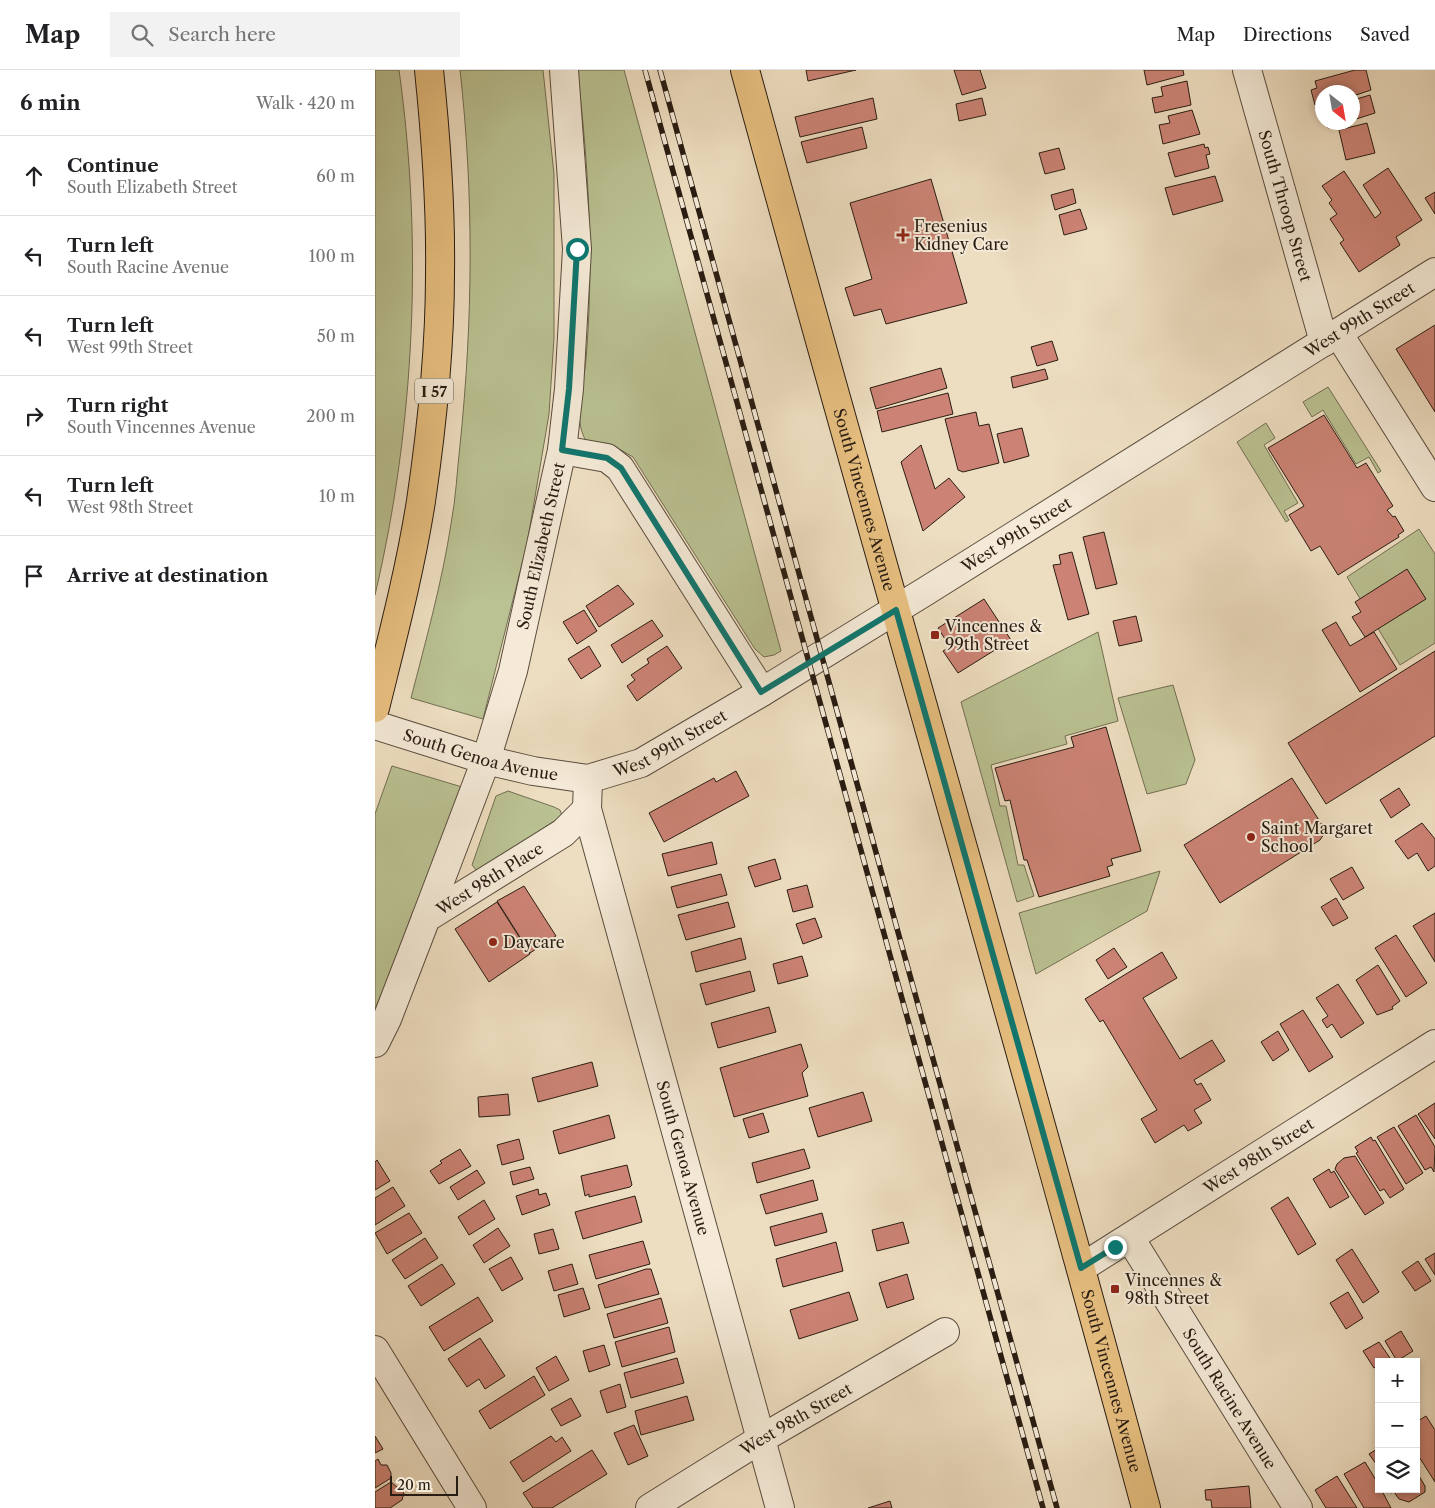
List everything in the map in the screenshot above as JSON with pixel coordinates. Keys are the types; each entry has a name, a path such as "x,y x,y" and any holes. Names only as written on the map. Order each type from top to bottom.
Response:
{"main road":[{"name":"I 57","path":"375,708 402,600 415,531 433,404 440,275 438,161 429,70"},
{"name":"South Vincennes Avenue","path":"745,70 828,376 896,610 1081,1268 1146,1508"}],"street":[{"name":"South Elizabeth Street","path":"426,918 486,760 513,671 562,450 569,389 577,249 564,70"},
{"name":"South Throop Street","path":"1247,70 1331,337 1435,487"},
{"name":"West 99th Street","path":"589,779 641,763 658,755 896,610 1435,272"},
{"path":"562,450 607,458 621,468 761,692"},
{"name":"South Genoa Avenue","path":"375,725 486,760 533,771 589,779"},
{"path":"587,809 589,779"},
{"name":"South Genoa Avenue","path":"587,809 781,1508"},
{"name":"West 98th Place","path":"375,1043 387,1019 426,918 563,833 587,809"},
{"name":"West 98th Street","path":"1081,1268 1435,1044"},
{"name":"South Racine Avenue","path":"1130,1238 1298,1508"},
{"name":"West 98th Street","path":"650,1508 761,1438 945,1332"},
{"path":"375,1350 472,1508"}],"green space":[{"path":"375,70 399,70 407,135 413,267 407,400 389,531 375,595"},
{"path":"460,70 543,70 554,174 554,338 549,414 527,544 483,719 411,698 443,568 453,514 464,398 469,304 470,211 465,117"},
{"path":"577,70 624,70 781,651 774,655 764,657 755,649 633,457 621,450 586,441 582,432 579,412 586,359 590,251 585,142"},
{"path":"1328,387 1381,471 1378,473 1369,457 1356,464 1323,410 1312,417 1303,402"},
{"path":"1266,423 1275,438 1264,445 1298,503 1284,511 1289,520 1286,522 1237,442"},
{"path":"1419,529 1435,554 1435,643 1400,665 1347,577"},
{"path":"1098,632 1118,721 1065,736 1067,744 991,765 1000,806 1006,806 1018,865 1024,865 1034,896 1017,902 961,702"},
{"path":"1173,685 1195,760 1186,784 1147,794 1118,698"},
{"path":"392,766 462,787 419,905 375,1009 375,814"},
{"path":"508,791 554,807 560,810 562,816 477,871 472,865 496,796"},
{"path":"1160,871 1147,911 1036,974 1019,913"}],"building":[{"path":"806,70 856,70 808,81"},
{"path":"954,70 980,70 986,88 962,95"},
{"path":"1144,70 1183,70 1184,75 1147,85"},
{"path":"1355,70 1366,70 1371,90 1360,94 1360,85 1316,85 1315,81"},
{"path":"1187,81 1191,105 1155,113 1152,98 1163,96 1161,87"},
{"path":"1315,89 1315,105 1311,90"},
{"path":"1370,95 1375,113 1360,118 1360,98"},
{"path":"873,98 877,119 800,137 795,117"},
{"path":"982,98 986,115 959,121 956,104"},
{"path":"1192,110 1200,134 1163,144 1159,125 1170,123 1168,116"},
{"path":"1367,123 1375,153 1346,160 1339,130 1360,130 1360,125"},
{"path":"862,127 867,148 807,163 801,142"},
{"path":"1204,144 1205,148 1208,147 1210,154 1206,155 1209,168 1175,177 1168,153"},
{"path":"1059,148 1065,169 1045,174 1039,153"},
{"path":"1388,168 1422,220 1396,237 1400,245 1359,272 1340,243 1344,240 1330,219 1337,214 1329,203 1332,200 1322,186 1344,171 1375,218 1381,213 1363,185"},
{"path":"1215,176 1223,201 1173,215 1165,188"},
{"name":"Fresenius Kidney Care","path":"931,179 967,303 886,324 881,309 854,316 845,288 872,279 850,203"},
{"path":"1073,189 1076,203 1055,210 1051,195"},
{"path":"1435,192 1435,214 1425,198"},
{"path":"1080,209 1087,229 1064,235 1059,215"},
{"path":"1435,325 1435,412 1396,349"},
{"path":"1052,341 1058,360 1037,366 1031,347"},
{"path":"941,368 947,388 876,409 870,388"},
{"path":"1045,369 1048,379 1013,388 1011,377"},
{"path":"948,393 953,414 882,432 877,411"},
{"path":"976,412 979,426 989,424 999,463 963,472 958,470 945,419"},
{"path":"1324,415 1357,468 1366,463 1393,506 1387,510 1393,517 1395,516 1404,531 1398,535 1399,537 1338,575 1320,546 1311,551 1289,515 1304,506 1268,448"},
{"path":"1022,428 1029,456 1004,463 997,434"},
{"path":"921,445 935,489 949,478 965,497 923,531 901,462"},
{"path":"1104,532 1117,584 1096,589 1083,537"},
{"path":"1072,552 1089,614 1068,620 1053,565 1061,564 1059,555"},
{"path":"1407,569 1426,599 1365,637 1352,617 1361,612 1355,602"},
{"path":"618,585 634,604 599,627 586,606"},
{"path":"984,599 1011,640 958,673 943,651 950,647 938,628"},
{"path":"584,610 597,631 577,644 563,622"},
{"path":"1136,616 1142,641 1119,646 1113,621"},
{"path":"652,620 663,636 622,663 611,645"},
{"path":"1336,622 1350,646 1374,632 1397,669 1360,692 1322,630"},
{"path":"589,646 601,666 581,679 568,659"},
{"path":"667,646 682,668 637,701 627,686 635,680 631,675 649,663 647,659"},
{"path":"1435,651 1435,736 1326,804 1288,743"},
{"path":"1106,727 1141,851 1111,859 1113,865 1107,867 1110,876 1039,897 1027,860 1024,860 1010,800 1005,801 995,768 1074,747 1071,737"},
{"path":"736,771 749,796 664,842 649,813 714,778 716,782"},
{"path":"1292,778 1326,831 1320,840 1220,903 1184,845"},
{"path":"1399,788 1410,805 1391,818 1380,800"},
{"path":"1422,823 1435,839 1435,866 1428,871 1417,853 1408,859 1395,841"},
{"path":"712,842 717,864 668,876 662,854"},
{"path":"775,859 781,879 755,887 748,867"},
{"path":"1352,867 1364,888 1343,900 1330,879"},
{"path":"721,874 727,895 677,908 671,887"},
{"path":"807,885 813,907 793,912 787,890"},
{"path":"524,886 556,936 530,953 497,901"},
{"path":"1336,898 1348,918 1333,926 1321,907"},
{"name":"Daycare","path":"497,902 530,954 489,982 455,929"},
{"path":"728,902 735,927 686,940 678,915"},
{"path":"1435,913 1435,962 1413,926"},
{"path":"815,918 822,937 803,944 796,924"},
{"path":"1396,935 1427,983 1406,997 1375,948"},
{"path":"741,938 746,959 696,972 691,952"},
{"path":"1114,948 1127,967 1108,979 1096,960"},
{"path":"1162,952 1177,978 1143,998 1180,1059 1212,1040 1225,1061 1194,1080 1197,1085 1201,1083 1211,1100 1194,1110 1202,1123 1188,1131 1184,1125 1155,1143 1141,1119 1157,1110 1103,1020 1100,1022 1085,999"},
{"path":"802,956 808,976 778,984 773,964"},
{"path":"1378,965 1400,1001 1392,1007 1393,1009 1377,1015 1356,980"},
{"path":"750,971 755,991 706,1005 700,984"},
{"path":"1338,984 1364,1023 1341,1038 1332,1024 1327,1028 1322,1020 1328,1016 1316,998"},
{"path":"769,1007 776,1032 718,1048 711,1023"},
{"path":"1303,1010 1333,1057 1309,1072 1280,1024"},
{"path":"1278,1031 1289,1050 1273,1061 1261,1042"},
{"path":"801,1044 808,1067 802,1073 808,1096 734,1117 720,1068"},
{"path":"592,1062 598,1086 538,1102 532,1078"},
{"path":"863,1092 872,1121 818,1137 809,1108"},
{"path":"508,1094 510,1115 479,1117 478,1097"},
{"path":"1435,1103 1435,1139 1418,1114"},
{"path":"763,1113 769,1132 749,1138 743,1119"},
{"path":"609,1115 615,1138 559,1154 553,1131"},
{"path":"1416,1115 1435,1147 1434,1172 1431,1167 1425,1170 1398,1126"},
{"path":"1394,1127 1423,1173 1406,1184 1377,1137"},
{"path":"1371,1137 1373,1141 1375,1140 1404,1189 1390,1198 1384,1189 1380,1191 1356,1153 1358,1152 1355,1147"},
{"path":"519,1139 524,1159 502,1165 497,1145"},
{"path":"460,1149 471,1166 439,1184 430,1171 442,1163 440,1161"},
{"path":"804,1149 810,1168 757,1183 752,1163"},
{"path":"1355,1156 1384,1203 1365,1215 1335,1169 1337,1164 1344,1158"},
{"path":"377,1160 390,1181 375,1190 375,1162"},
{"path":"627,1165 632,1185 630,1187 589,1197 589,1194 585,1196 581,1176"},
{"path":"530,1167 534,1179 513,1185 510,1172"},
{"path":"1329,1169 1331,1173 1334,1171 1349,1197 1330,1208 1313,1179"},
{"path":"477,1170 485,1183 458,1200 450,1187"},
{"path":"813,1180 818,1200 766,1214 760,1195"},
{"path":"393,1187 405,1206 375,1225 375,1198"},
{"path":"538,1189 539,1195 546,1193 550,1205 522,1215 516,1196"},
{"path":"635,1196 642,1222 583,1239 575,1212"},
{"path":"1288,1197 1316,1244 1298,1255 1271,1208"},
{"path":"484,1200 495,1219 469,1235 458,1217"},
{"path":"409,1213 422,1233 387,1254 375,1233"},
{"path":"822,1213 827,1232 775,1246 770,1227"},
{"path":"903,1222 909,1243 877,1251 872,1230"},
{"path":"498,1228 510,1246 484,1263 473,1245"},
{"path":"553,1229 559,1249 539,1254 534,1234"},
{"path":"425,1238 438,1258 405,1279 392,1260"},
{"path":"643,1241 650,1264 596,1279 589,1255"},
{"path":"836,1242 843,1271 783,1287 776,1259"},
{"path":"1352,1249 1379,1292 1363,1303 1336,1260"},
{"path":"1435,1253 1435,1275 1425,1259"},
{"path":"511,1257 523,1279 502,1291 489,1269"},
{"path":"1418,1261 1431,1281 1415,1291 1402,1272"},
{"path":"442,1264 455,1284 421,1306 408,1286"},
{"path":"572,1264 578,1284 554,1291 548,1271"},
{"path":"651,1269 659,1294 605,1308 598,1285"},
{"path":"907,1274 914,1299 887,1308 879,1283"},
{"path":"583,1288 590,1309 564,1317 558,1295"},
{"path":"849,1292 858,1320 799,1339 790,1310"},
{"path":"1348,1292 1363,1318 1346,1329 1330,1303"},
{"path":"478,1297 493,1321 444,1351 429,1327"},
{"path":"661,1298 668,1323 614,1338 607,1314"},
{"path":"669,1327 675,1352 622,1367 615,1342"},
{"path":"1401,1331 1413,1351 1402,1358 1395,1358 1385,1341"},
{"path":"480,1338 505,1376 485,1389 479,1379 467,1387 448,1359"},
{"path":"1379,1342 1390,1358 1375,1358 1374,1368 1363,1351"},
{"path":"604,1345 610,1365 589,1372 583,1351"},
{"path":"556,1356 569,1380 549,1391 536,1368"},
{"path":"677,1358 684,1383 631,1398 624,1373"},
{"path":"534,1376 545,1395 490,1429 479,1411"},
{"path":"620,1384 626,1407 607,1413 600,1391"},
{"path":"687,1396 694,1420 641,1435 635,1411"},
{"path":"571,1398 581,1416 561,1426 551,1409"},
{"path":"1426,1416 1435,1430 1435,1482 1420,1458 1420,1420"},
{"path":"634,1425 648,1456 628,1465 614,1433"},
{"path":"375,1436 383,1449 375,1453"},
{"path":"551,1436 556,1442 562,1437 571,1451 523,1482 510,1462"},
{"path":"592,1450 607,1474 552,1508 533,1508 523,1493"},
{"path":"1375,1450 1375,1462 1369,1454"},
{"path":"378,1459 381,1465 387,1465 391,1478 375,1488 375,1461"},
{"path":"1365,1462 1375,1478 1375,1493 1383,1493 1391,1508 1364,1508 1344,1474"},
{"path":"1337,1476 1357,1508 1326,1508 1315,1490"},
{"path":"1420,1478 1425,1486 1425,1492 1409,1502 1399,1499 1395,1493 1420,1493"},
{"path":"391,1482 404,1493 402,1500 390,1508 375,1508 375,1492"},
{"path":"1249,1486 1251,1508 1212,1508 1211,1500 1206,1500 1205,1490"},
{"path":"890,1501 892,1508 868,1508"}],"railway":[{"path":"645,70 1043,1508"},
{"path":"660,70 1057,1508"}],"place":[{"name":"Fresenius Kidney Care","path":"903,235"},
{"name":"Vincennes & 99th Street","path":"935,635"},
{"name":"Saint Margaret School","path":"1251,837"},
{"name":"Daycare","path":"493,942"},
{"name":"Vincennes & 98th Street","path":"1115,1289"}],"route":[{"path":"577,249 569,389 562,450 607,458 621,468 761,692 896,610 1081,1268 1115,1247"}]}
